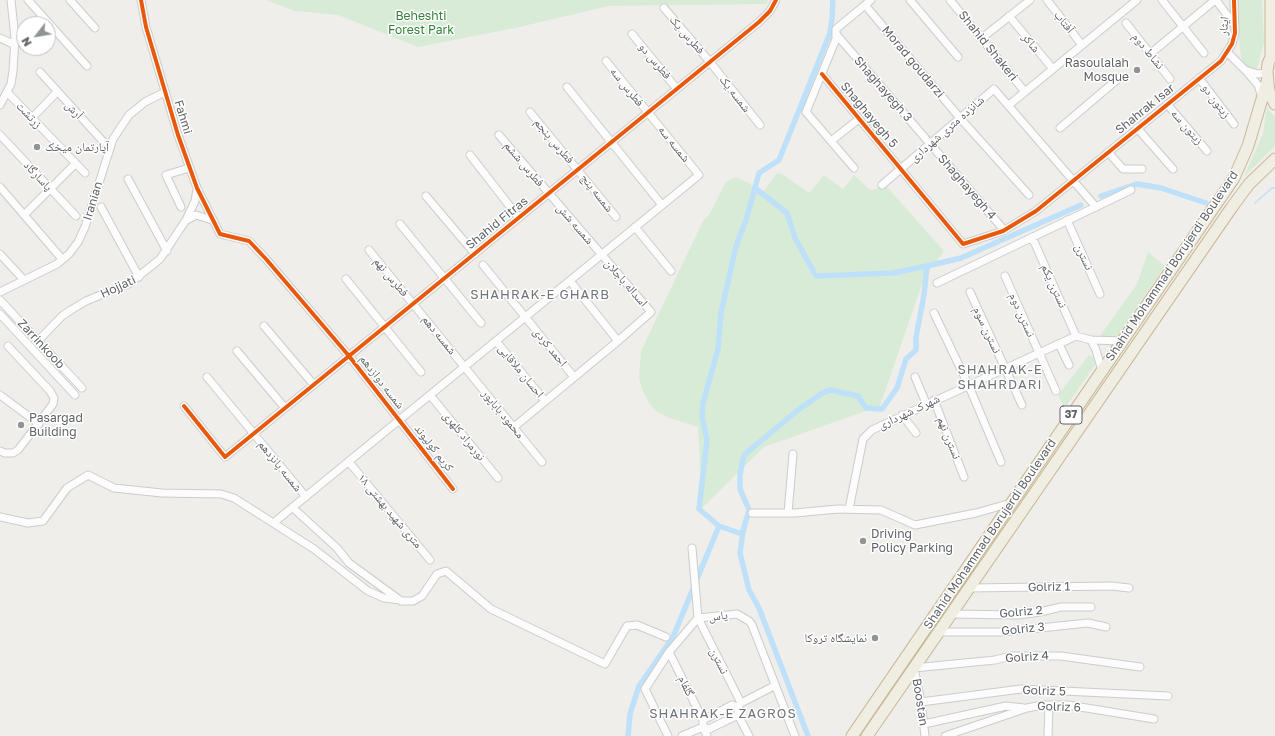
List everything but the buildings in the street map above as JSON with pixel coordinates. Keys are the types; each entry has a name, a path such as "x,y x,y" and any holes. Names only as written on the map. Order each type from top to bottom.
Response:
{"highway":[{"name":"37","path":"1267,78 1273,51 1271,0"},
{"name":"Shahid Mohammad Borujerdi Boulevard","path":"852,736 1234,178 1248,146 1263,97 1267,78"},
{"path":"1267,78 1275,104"},
{"name":"Shahid Mohammad Borujerdi Boulevard","path":"867,736 1232,207 1249,184 1275,159"}],"street":[{"path":"0,105 7,92 13,71 15,45 11,2 4,0"},
{"path":"28,0 87,66"},
{"path":"70,0 95,28"},
{"name":"Fahmi","path":"140,0 146,27 189,168 212,220 220,234"},
{"name":"Shahid Fitras","path":"184,406 225,457 765,17 776,0"},
{"path":"910,0 958,57"},
{"name":"Shahid Shakeri","path":"950,0 1025,92"},
{"path":"982,38 1030,0"},
{"name":"آفتاب","path":"1047,0 1082,45"},
{"path":"1009,105 1137,0"},
{"path":"1162,0 1204,53"},
{"path":"1150,54 1216,0 1235,26"},
{"name":"ایثار","path":"1227,52 1235,33 1234,0"},
{"path":"854,168 806,112 836,39 836,29 868,2"},
{"name":"Morad goudarzi","path":"868,2 960,118 1029,195"},
{"name":"فطرس یک","path":"664,8 710,62"},
{"name":"شاکر","path":"1009,16 1052,69"},
{"name":"نشاط دوم","path":"1126,23 1170,79"},
{"name":"فطرس دو","path":"632,34 677,89"},
{"name":"Shaghayegh 3","path":"836,34 930,144"},
{"path":"0,38 15,45"},
{"path":"1227,52 1258,85 1263,97"},
{"name":"Shahrak Isar","path":"963,244 1004,230 1036,211 1220,61 1227,52"},
{"name":"فطرس سه","path":"606,61 648,112"},
{"name":"شمسه یک","path":"710,62 760,126"},
{"path":"1245,70 1267,78"},
{"name":"آرش","path":"40,72 109,148"},
{"name":"Shaghayegh 5","path":"822,74 963,244"},
{"path":"1060,128 1119,78"},
{"name":"زیتون دو","path":"1199,78 1234,124"},
{"path":"277,520 662,205 567,87"},
{"name":"شانزده متری شهرداری","path":"882,185 994,89 1096,206"},
{"name":"زرتشت","path":"7,92 85,173"},
{"path":"32,118 57,92"},
{"name":"Iranian","path":"0,292 62,259 78,242 85,227 113,139 129,115 145,102 165,92"},
{"name":"زیتون سه","path":"1168,104 1208,151"},
{"name":"فطرس پنجم","path":"530,112 578,169"},
{"name":"شمسه سه","path":"648,112 699,175 662,205"},
{"path":"831,141 859,119"},
{"path":"1137,128 1173,168"},
{"name":"پاسارگاد","path":"0,135 76,216"},
{"name":"فطرس ششم","path":"499,135 549,193"},
{"name":"Shaghayegh 4","path":"930,144 1004,230"},
{"path":"1108,152 1123,169 1142,169"},
{"path":"470,155 519,218"},
{"path":"24,214 75,164"},
{"path":"181,207 166,175 189,168"},
{"name":"شمسه پنج","path":"578,169 616,216"},
{"path":"128,180 167,251"},
{"path":"0,188 62,259"},
{"name":"Hojjati","path":"38,341 62,316 86,301 130,283 139,277 167,251 186,220 195,201 197,188"},
{"path":"937,283 1131,190"},
{"name":"شمسه شش","path":"549,193 602,255"},
{"path":"426,196 475,254"},
{"path":"101,207 139,277"},
{"path":"186,220 196,215 212,220"},
{"name":"نسترن","path":"1067,220 1100,294"},
{"path":"400,224 446,277 482,323"},
{"path":"635,227 670,271"},
{"name":"شمسه دوازدهم","path":"220,234 249,241 301,298 399,420"},
{"name":"نسترن یکم","path":"1032,237 1076,336"},
{"name":"فطرس نهم","path":"369,250 414,304"},
{"path":"0,254 24,280"},
{"name":"اسداله باجلان","path":"602,255 651,312 618,341"},
{"name":"احمد کردی","path":"483,265 574,377"},
{"name":"نسترن دوم","path":"1005,276 1056,391"},
{"path":"346,279 421,372"},
{"path":"514,427 618,341 570,281"},
{"name":"نسترن سوم","path":"970,292 1004,369 1022,405"},
{"name":"Zarrinkoob","path":"0,300 82,388"},
{"name":"شمسه دهم","path":"414,304 465,367"},
{"path":"934,313 968,384 1001,462"},
{"name":"Zarrinkoob","path":"0,314 75,395"},
{"path":"264,326 314,385"},
{"path":"1076,336 1091,340 1122,341"},
{"name":"شهرک شهرداری","path":"849,509 862,439 872,430 926,403 1076,336"},
{"path":"1091,340 1096,350 1102,370"},
{"name":"احسان ملاقایی","path":"496,341 545,401"},
{"path":"1059,344 1069,365"},
{"path":"0,451 5,453 13,453 18,450 53,404 54,398 50,391 8,346"},
{"path":"237,351 285,408"},
{"name":"محمود باباپور","path":"465,367 542,462"},
{"name":"شمسه پانزدهم","path":"207,377 306,497"},
{"path":"915,378 926,403"},
{"path":"0,395 39,424"},
{"name":"نورمراد کلهری","path":"430,395 498,478"},
{"name":"نسترن نهم","path":"934,400 964,476"},
{"path":"902,415 916,433"},
{"name":"کریم کولیوند","path":"399,420 452,489"},
{"path":"788,513 793,454"},
{"name":"۱۸ متری شهید بهشتی","path":"349,462 430,560"},
{"path":"0,517 28,523 43,521 67,488 88,475 114,488 162,492 221,494 234,498 314,549 368,591 384,598 401,601 413,601 422,596 437,574 446,571 491,609 605,664 627,626 637,625 666,637"},
{"path":"752,513 788,513 849,509 881,510 915,525 976,513 1011,503"},
{"path":"293,508 332,544 349,563 401,601"},
{"path":"692,548 698,618"},
{"name":"Golriz 1","path":"969,588 1112,586 1129,588"},
{"name":"Golriz 2","path":"951,614 1018,614 1040,612 1061,607 1091,606"},
{"name":"یاس","path":"668,736 645,690 669,652 698,618 737,614 749,621 795,736"},
{"name":"نسترن","path":"698,618 739,708 749,736"},
{"name":"Golriz 3","path":"939,632 1001,632 1088,623 1106,627"},
{"name":"گلفام","path":"669,652 703,723 707,736"},
{"name":"Golriz 4","path":"914,668 995,660 1011,656 1061,656 1140,668"},
{"name":"Boostan","path":"914,668 921,702 925,736"},
{"path":"703,723 709,729 774,686"},
{"name":"Golriz 5","path":"921,702 1022,689 1168,696"},
{"path":"682,736 732,705 739,708"},
{"path":"1048,736 1049,705"},
{"name":"Golriz 6","path":"945,736 1025,708 1049,705 1068,705 1154,719"},
{"path":"924,724 1006,706 1025,708"}],"green space":[{"name":"Beheshti Forest Park","path":"266,0 768,0 766,4 609,6 515,28 418,47 338,15 295,11"},
{"path":"1236,0 1262,0 1264,42 1256,73 1242,65"},
{"path":"1267,107 1275,117 1275,146 1244,177 1263,134"},
{"path":"777,173 782,174 809,193 824,175 843,189 854,175 870,190 887,187 944,251 924,278 880,406 764,447 702,508 698,427 667,417 656,411 649,403 642,389 639,377 641,351 703,221 709,215 726,182 736,177 764,191"},
{"path":"1148,252 1165,266 1116,338 1100,336 1137,284"},
{"path":"1089,355 1095,358 1095,365 1065,408 1058,395"}],"waterway":[{"path":"628,736 630,714 639,686 673,637 719,526 699,509 707,440 702,417 703,403 718,349 721,313 736,246 746,220 759,173 779,160 830,33 833,0"},
{"path":"1101,196 1137,184 1161,188 1206,203"},
{"path":"755,188 787,213 795,238 816,276 893,273 927,266"},
{"path":"1255,203 1272,188 1275,188"},
{"path":"808,736 759,608 749,590 740,553 743,531 749,510 740,489 740,474 744,455 798,410 821,394 830,390 858,396 866,408 882,409 897,388 906,359 916,350 916,337 924,295 927,266 961,258 1081,205"},
{"path":"719,526 742,534"}],"cycle path":[{"path":"141,0 146,27 178,135 197,188 220,234 249,241 266,259 349,356 453,489"},
{"path":"184,406 225,457 759,22 770,11 776,0"},
{"path":"822,74 963,244 1003,231 1036,211 1221,61 1232,44 1235,33 1234,0"}],"place":[{"name":"Rasoulalah Mosque","path":"1137,70"},
{"name":"آپارتمان میخک","path":"37,147"},
{"name":"Pasargad Building","path":"21,425"},
{"name":"Driving Policy Parking","path":"863,541"},
{"name":"نمایشگاه تروکا","path":"875,638"}],"district":[{"name":"SHAHRAK-E GHARB","path":"540,295"},
{"name":"SHAHRAK-E SHAHRDARI","path":"1000,378"},
{"name":"SHAHRAK-E ZAGROS","path":"723,714"}]}
